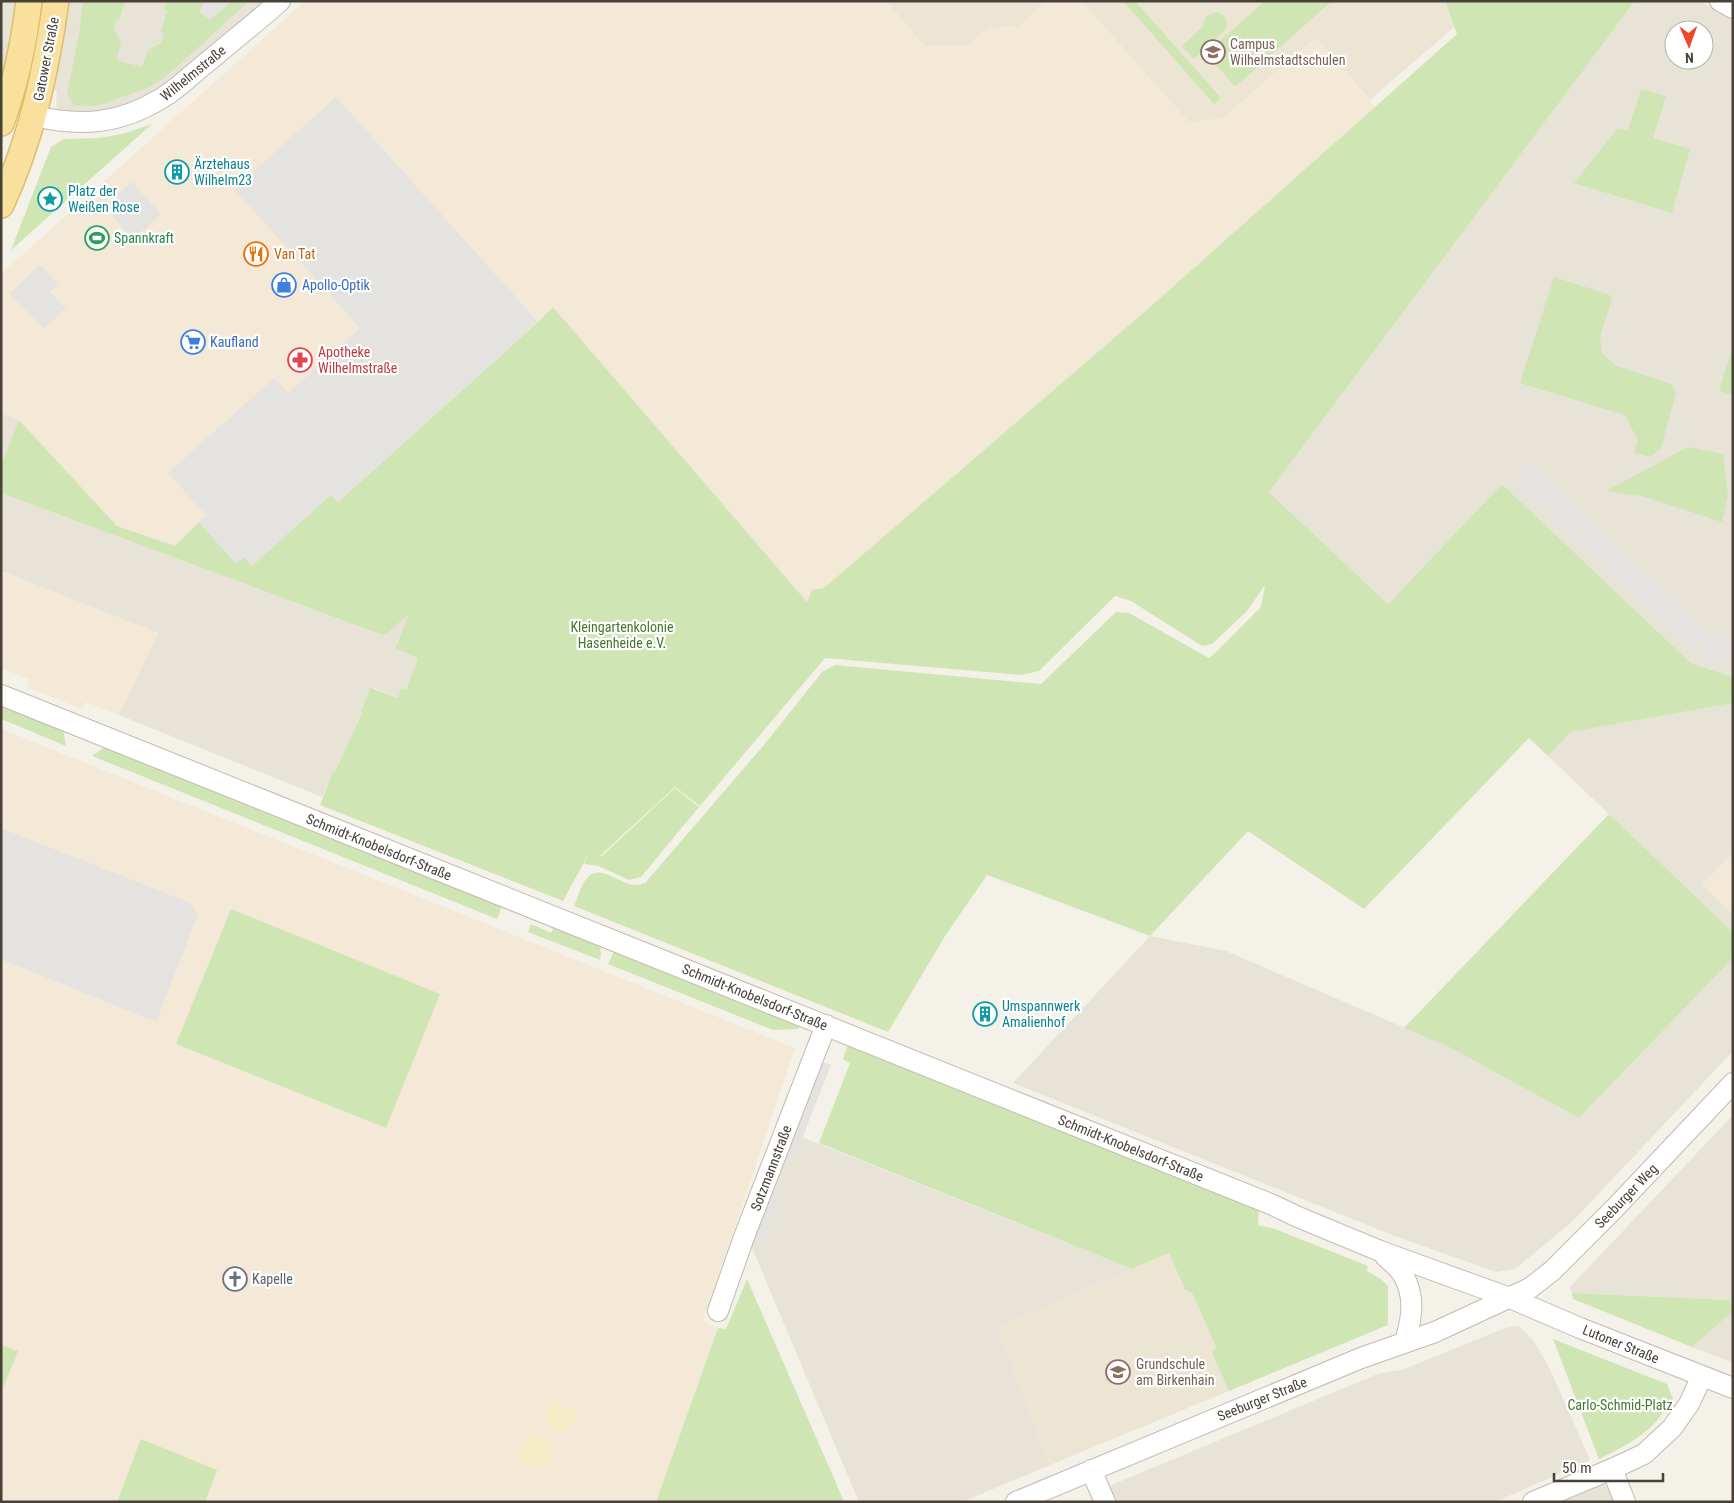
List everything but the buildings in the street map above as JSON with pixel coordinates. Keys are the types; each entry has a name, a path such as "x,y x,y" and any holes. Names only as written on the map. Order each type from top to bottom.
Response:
{"main road":[{"name":"Gatower Straße","path":"4,116 14,86 29,1"},
{"name":"Gatower Straße","path":"34,116 56,1"},
{"name":"Wilhelmstraße","path":"4,116 34,116"},
{"path":"1,206 13,180 34,116"}],"street":[{"name":"Wilhelmstraße","path":"34,116 64,123 89,123 137,112 164,98 280,1"},
{"path":"1720,1 1733,8"},
{"name":"Schmidt-Knobelsdorf-Straße","path":"1,695 1273,1205 1380,1251 1510,1298"},
{"name":"Sotzmannstraße","path":"718,1312 744,1238 826,1025"},
{"name":"Seeburger Weg","path":"1510,1298 1530,1288 1553,1270 1614,1209 1733,1083"},
{"path":"1380,1251 1401,1272 1408,1288 1412,1307 1411,1323 1405,1342"},
{"name":"Seeburger Straße","path":"1016,1502 1361,1358 1435,1332 1510,1298"},
{"name":"Lutoner Straße","path":"1510,1298 1580,1328 1733,1388"},
{"path":"1533,1502 1644,1454 1672,1428 1690,1404 1702,1376"},
{"path":"1612,1469 1626,1502"},
{"path":"1091,1470 1104,1502"}],"shaded area":[{"path":"1,1 15,1 2,78"},
{"path":"67,1 271,1 165,86 135,103 111,111 89,114 59,111 56,106 57,91 51,89"},
{"path":"204,1 232,1 210,20 199,12"},
{"path":"305,1 886,1 924,45 967,45 989,28 1019,26 1046,1 1081,1 1189,122 1223,118 1315,38 1375,107 1150,307 824,588 812,590 807,602 553,307 538,322 175,546 117,526 19,420 1,413 1,274"},
{"path":"886,1 1046,1 1019,26 989,28 967,45 924,45"},
{"name":"Campus Wilhelmstadtschulen","path":"1081,1 1445,1 1454,27 1370,100 1315,38 1223,118 1189,122"},
{"path":"1635,1 1700,1 1733,20 1733,677 1691,663 1502,484 1388,604 1269,492"},
{"path":"336,97 538,322 338,502 331,495 252,566 244,557 236,564 199,522 206,515 168,473 274,378 288,393 360,328 234,189"},
{"path":"132,182 161,214 133,239 104,207"},
{"path":"40,265 58,284 50,292 66,308 44,329 10,293"},
{"path":"1,413 19,420 1,465"},
{"path":"1525,460 1647,576 1650,573 1685,606 1682,610 1708,634 1712,636 1713,632 1733,638 1733,668 1700,658 1703,648 1699,644 1691,652 1664,626 1672,617 1669,614 1661,622 1633,596 1640,588 1637,585 1630,593 1603,567 1609,558 1607,556 1599,564 1575,541 1583,533 1580,530 1572,538 1544,512 1552,503 1549,500 1541,509 1517,486 1524,479 1517,472"},
{"path":"1,493 382,635 410,613 395,649 418,658 406,690 398,698 372,687 361,712 363,713 322,797 119,715 158,633 1,571"},
{"path":"4,572 158,633 119,715 86,702 82,709 27,687 29,679 1,668 1,578"},
{"path":"1732,703 1733,852 1702,885 1733,914 1733,932 1548,756 1571,732"},
{"path":"1,729 795,1048 703,1321 718,1328 656,1502 1,1502"},
{"path":"1,828 190,903 198,914 156,1022 1,959"},
{"path":"1733,852 1733,914 1702,885"},
{"path":"1150,936 1226,951 1447,1046 1579,1118 1733,958 1733,1051 1573,1221 1515,1269 1496,1272 1392,1235 1013,1083"},
{"path":"820,1061 831,1065 792,1164 781,1160"},
{"path":"1733,1115 1733,1308 1729,1300 1572,1293 1570,1287"},
{"path":"792,1133 1132,1269 998,1328 1050,1465 962,1502 859,1502 750,1243"},
{"path":"773,1185 783,1189 762,1244 751,1240"},
{"name":"Grundschule am Birkenhain","path":"1169,1253 1185,1290 1192,1293 1216,1347 1212,1353 1229,1391 1050,1465 998,1328"},
{"path":"1733,1311 1733,1363 1692,1347"},
{"path":"1519,1326 1533,1340 1550,1369 1590,1460 1495,1502 1113,1502 1107,1489 1114,1484 1380,1373 1402,1370 1505,1328"},
{"path":"1602,1484 1609,1487 1617,1502 1553,1502 1595,1485"}],"green space":[{"path":"83,1 125,1 119,20 116,19 114,28 121,42 116,60 142,67 148,50 161,43 164,33 161,32 167,11 164,9 166,1 204,1 199,12 210,20 232,1 249,1 179,65 148,88 93,106 75,106 67,95 79,34"},
{"path":"1123,1 1135,1 1221,98 1214,104"},
{"path":"1265,1 1332,1 1235,87 1206,53"},
{"name":"Kleingartenkolonie Hasenheide e.V.","path":"1445,1 1635,1 1269,492 1388,604 1502,484 1691,663 1733,677 1733,703 1571,732 1548,756 1529,738 1364,909 1248,831 1150,936 987,875 945,936 888,1032 574,906 583,883 593,873 605,874 631,885 645,883 764,745 822,672 835,665 1041,684 1116,612 1129,613 1209,658 1261,607 1265,585 1247,611 1212,644 1202,646 1131,601 1115,596 1039,671 1022,675 825,658 700,806 675,787 601,855 597,855 602,856 675,788 699,807 641,877 629,880 598,866 584,864 589,853 563,901 320,805 333,772 362,714 361,712 371,686 374,689 398,698 401,689 406,690 418,658 395,649 409,614 386,634 382,635 1,493 1,465 19,420 117,526 175,546 199,522 236,563 244,557 252,565 331,494 338,502 553,307 807,602 812,590 824,588 1150,307 1457,34"},
{"path":"1217,12 1226,18 1226,29 1194,59 1182,46 1203,26 1206,16"},
{"path":"1641,89 1666,96 1653,138 1690,149 1672,213 1574,183 1618,128 1628,131"},
{"name":"Platz der Weißen Rose","path":"152,124 11,250 51,147 64,139 99,138 122,134"},
{"path":"1554,277 1610,295 1612,299 1600,337 1602,353 1616,366 1671,384 1676,393 1661,448 1651,457 1634,453 1638,441 1625,415 1520,383"},
{"path":"1733,346 1733,395 1719,391"},
{"path":"1688,447 1723,454 1728,496 1722,522 1642,496 1606,491"},
{"path":"1,705 63,729 66,746 1,719"},
{"path":"106,746 502,906 497,919 92,756"},
{"path":"1609,814 1733,932 1733,958 1579,1118 1447,1046 1404,1028"},
{"path":"231,909 440,994 386,1128 176,1044"},
{"path":"531,924 551,933 554,926 600,945 600,960 528,932"},
{"path":"616,952 800,1025 798,1029 773,1030 608,964 613,953"},
{"path":"848,1045 1259,1210 1258,1225 1275,1229 1368,1266 1367,1271 1381,1279 1388,1286 1388,1325 1229,1391 1212,1353 1216,1347 1192,1293 1185,1290 1169,1253 1132,1269 819,1143 850,1063 843,1059"},
{"path":"747,1279 844,1502 656,1502 718,1328 726,1329"},
{"path":"1572,1293 1730,1300 1733,1311 1692,1347 1573,1299"},
{"name":"Carlo-Schmid-Platz","path":"1553,1339 1667,1384 1673,1399 1657,1420 1641,1435 1599,1459"},
{"path":"1,1345 18,1351 1,1393"},
{"path":"141,1439 217,1470 205,1502 117,1502"}],"sand":[{"path":"553,1402 578,1411 569,1433 545,1423"},
{"path":"528,1434 550,1442 548,1448 553,1451 546,1468 541,1466 539,1470 517,1462"}],"place":[{"name":"Campus Wilhelmstadtschulen","path":"1213,52"},
{"name":"Ärztehaus Wilhelm23","path":"177,172"},
{"name":"Platz der Weißen Rose","path":"50,199"},
{"name":"Spannkraft","path":"97,238"},
{"name":"Van Tat","path":"256,254"},
{"name":"Apollo-Optik","path":"284,285"},
{"name":"Kaufland","path":"193,342"},
{"name":"Apotheke Wilhelmstraße","path":"300,360"},
{"name":"Umspannwerk Amalienhof","path":"985,1014"},
{"name":"Kapelle","path":"235,1279"},
{"name":"Grundschule am Birkenhain","path":"1118,1372"}]}
